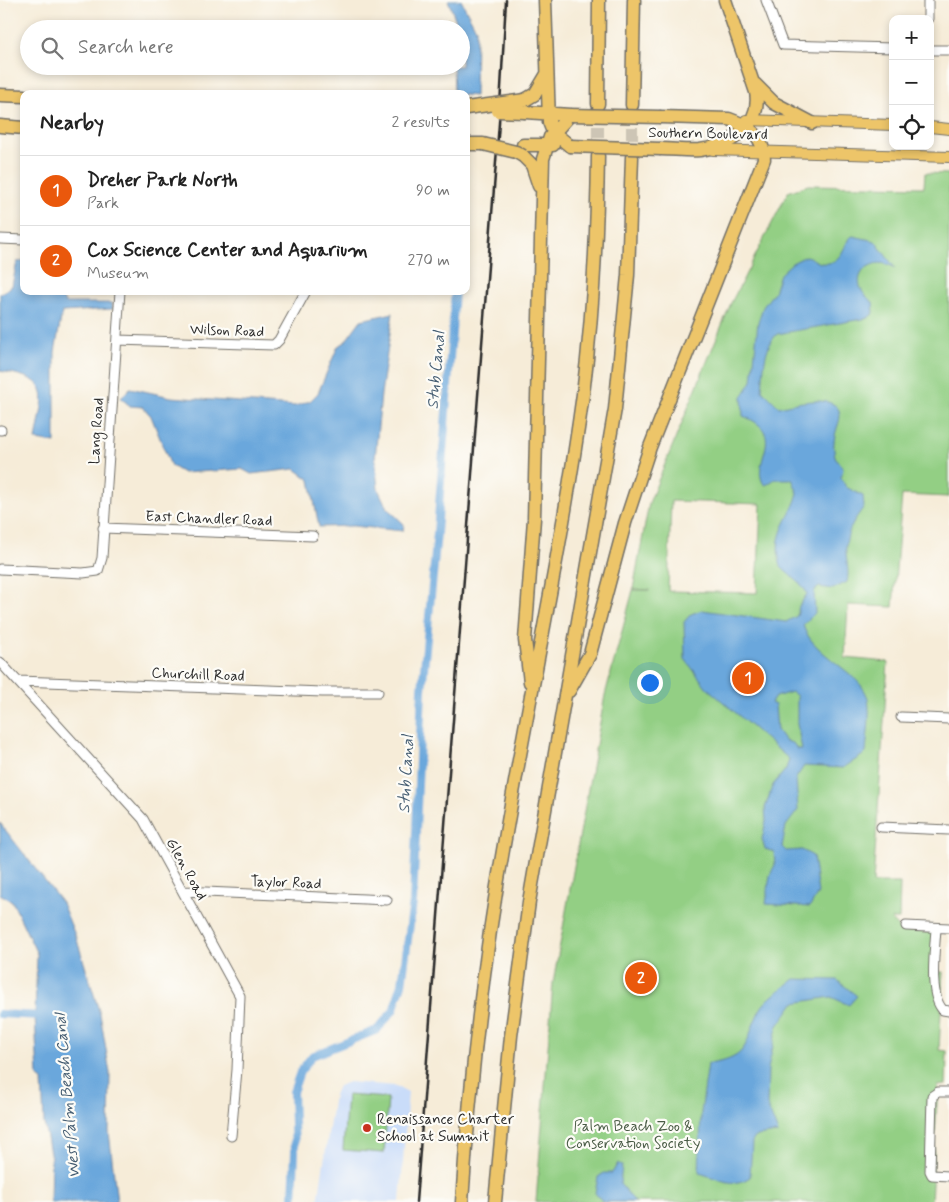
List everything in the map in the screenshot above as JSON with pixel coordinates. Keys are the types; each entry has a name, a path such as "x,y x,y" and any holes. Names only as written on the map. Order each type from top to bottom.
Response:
{"highway":[{"path":"546,0 548,113 553,132 570,146"},
{"path":"598,104 599,0"},
{"path":"632,105 634,0"},
{"path":"701,150 740,135 750,124 757,102 725,0"},
{"path":"525,106 535,94 548,72"},
{"path":"751,79 774,103 812,123"},
{"path":"0,95 20,96"},
{"name":"Southern Boulevard","path":"470,108 525,106 548,113 570,115 729,119 750,124"},
{"path":"531,695 525,640 534,519 546,145 553,132 570,115"},
{"path":"564,700 590,654 619,542 644,464 761,170 764,150 750,124"},
{"path":"0,126 20,128"},
{"name":"Southern Boulevard","path":"470,144 483,144 516,152 546,145 701,150"},
{"path":"523,151 534,169 543,198"},
{"path":"462,1202 473,1073 486,961 506,833 583,394 594,278 598,156"},
{"path":"495,1202 505,1090 521,955 540,829 602,493 617,392 628,275 632,157"}],"main road":[{"name":"Southern Boulevard","path":"750,124 889,125"},
{"path":"934,127 949,129"},
{"name":"Southern Boulevard","path":"701,150 764,150 949,157"}],"street":[{"path":"766,0 783,45 889,48"},
{"path":"928,0 928,15"},
{"path":"934,50 949,50"},
{"path":"0,239 20,240"},
{"name":"Lang Road","path":"0,569 82,573 98,571 102,558 120,295"},
{"name":"Wilson Road","path":"117,340 274,345 279,340 304,295"},
{"name":"East Chandler Road","path":"103,528 313,536"},
{"name":"Glen Road","path":"0,662 143,819 240,996 237,1070 231,1136"},
{"name":"Churchill Road","path":"18,681 323,692 378,692"},
{"path":"901,717 949,720"},
{"path":"880,827 949,830"},
{"name":"Taylor Road","path":"183,891 387,900"},
{"path":"906,926 949,928"},
{"path":"936,928 935,994 938,1005 943,1010 949,1011"},
{"path":"949,1092 938,1092 932,1096 930,1171 931,1174 936,1176 949,1176"}],"shaded area":[{"name":"Renaissance Charter School at Summit","path":"349,1082 396,1086 408,1092 400,1202 318,1202 334,1095 338,1086"}],"green space":[{"name":"Palm Beach Zoo & Conservation Society","path":"925,173 949,174 949,497 902,495 893,607 848,605 845,658 888,662 873,883 900,883 899,919 891,919 901,931 939,932 938,972 943,972 939,1050 947,1051 946,1085 938,1086 931,1202 536,1202 553,983 605,695 633,590 650,590 633,589 649,503 731,303 788,192 808,185 924,187","holes":["671,501 761,504 757,593 668,591"]},
{"path":"347,1095 388,1098 384,1153 343,1150"}],"water":[{"path":"448,0 461,0 476,29 475,96 470,96 470,90 454,90 453,75 470,75 470,20 456,20"},
{"path":"853,236 875,241 895,268 877,263 869,266 860,277 860,285 864,294 873,302 874,313 868,318 777,334 772,340 767,353 762,390 779,407 808,401 829,402 836,406 840,414 834,440 835,456 843,469 841,478 846,487 863,496 864,507 848,535 846,551 847,582 833,589 819,587 814,591 815,613 803,625 808,636 816,646 857,680 864,689 868,699 869,712 866,753 843,768 804,766 796,778 798,810 786,826 782,847 786,851 802,850 813,856 818,893 810,907 766,904 770,875 775,865 774,852 765,849 762,839 766,821 765,808 773,785 786,769 789,759 707,688 685,659 684,622 691,614 702,610 786,622 797,616 799,606 807,594 800,583 782,568 778,548 781,532 798,493 792,479 775,479 766,485 763,483 761,465 766,447 766,439 764,431 757,423 743,416 742,397 752,381 758,322 763,307 774,292 780,274 792,263 806,256 821,263 836,260 849,238","holes":["792,692 797,696 797,724 802,749 797,749 793,743 785,741 777,730 775,705 771,703 775,697"]},
{"path":"17,262 20,262 20,295 61,295 65,303 112,303 113,309 62,312 55,352 55,443 36,440 43,399 42,391 38,384 30,379 0,371 0,294 12,286"},
{"path":"393,313 381,394 375,459 378,489 387,508 404,524 403,531 353,526 319,527 310,480 295,469 251,474 242,469 183,473 171,466 151,416 143,407 130,406 121,398 130,388 171,397 295,406 310,401 318,393 338,346 344,343 361,320"},
{"name":"West Palm Beach Canal","path":"0,823 62,903 77,940 100,1014 110,1073 109,1132 117,1202 50,1202 51,1158 44,1123 42,1080 38,1077 35,1016 37,954 12,901 0,894"},
{"path":"795,979 837,980 857,996 849,1005 831,997 794,1003 777,1027 768,1069 767,1105 778,1133 756,1136 752,1142 750,1177 738,1182 731,1182 699,1173 701,1113 708,1064 733,1058 740,1053 748,1040 760,1010 771,997"},
{"path":"618,1163 622,1166 620,1184 635,1202 603,1202 595,1193 598,1177 604,1173 612,1173"}],"waterway":[{"name":"Stub Canal","path":"293,1202 295,1152 293,1092 300,1072 312,1056 377,1030 393,1011 402,984 413,902 422,690 437,533 455,295"},
{"name":"West Palm Beach Canal","path":"0,1014 45,1016"}],"tunnel":[{"path":"598,106 598,156"},
{"path":"632,107 632,157"}],"railway":[{"path":"416,1202 499,123 506,0"}],"place":[{"name":"Dreher Park North","path":"748,678"},
{"name":"Cox Science Center and Aquarium","path":"641,978"},
{"name":"Renaissance Charter School at Summit","path":"367,1128"}]}
